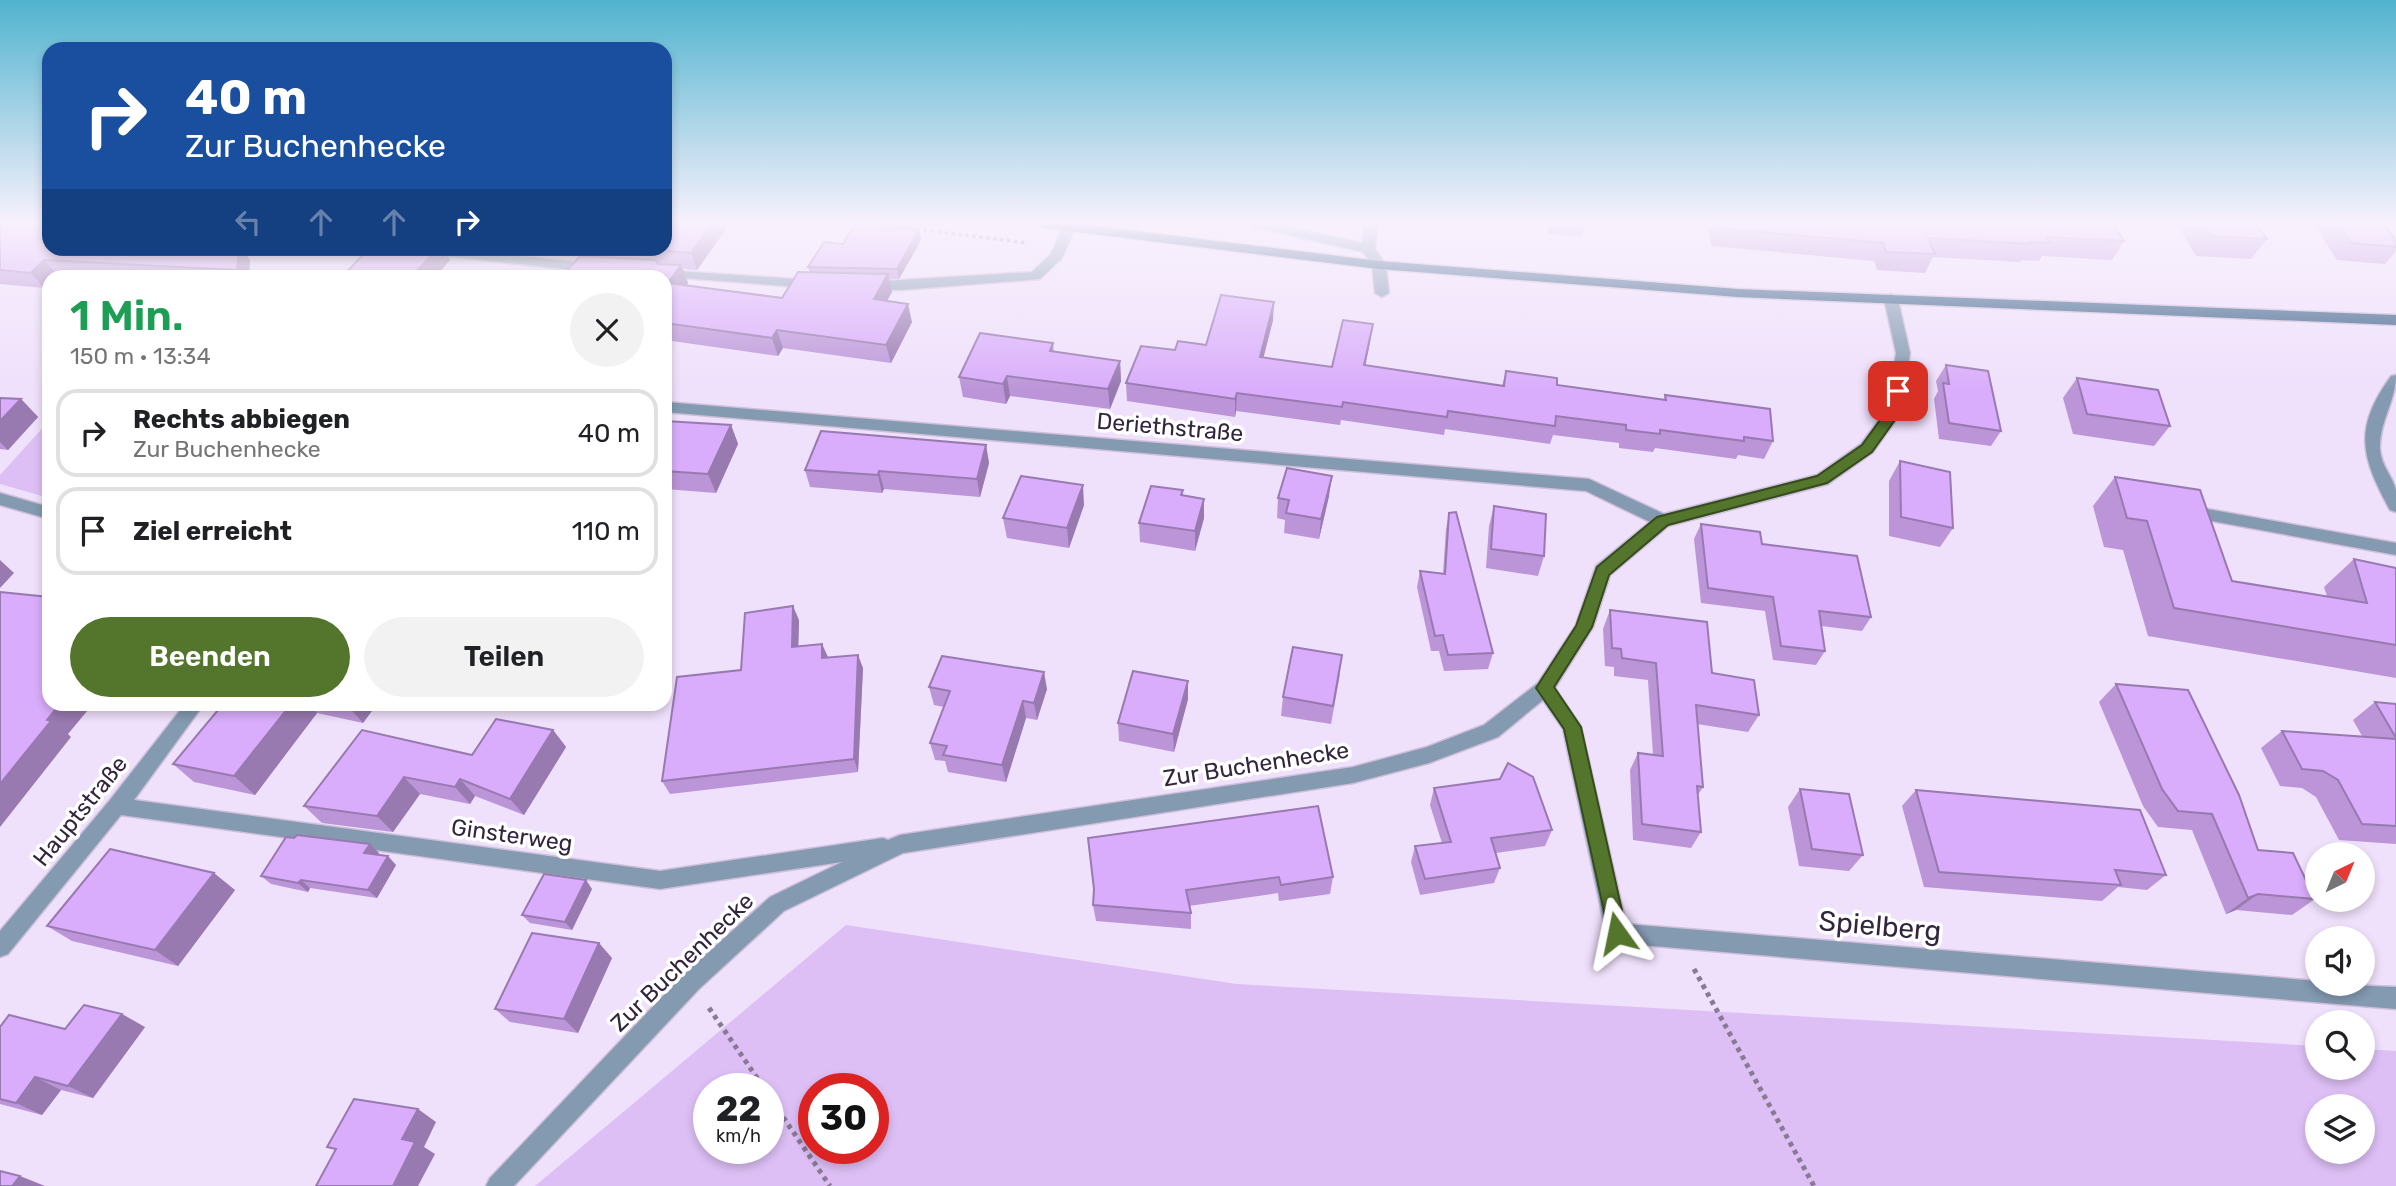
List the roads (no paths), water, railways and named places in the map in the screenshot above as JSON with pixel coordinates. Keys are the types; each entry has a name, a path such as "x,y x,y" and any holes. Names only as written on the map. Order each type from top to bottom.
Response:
{"main road":[{"path":"1562,279 1724,292 2396,320"}],"street":[{"path":"718,279 822,285"},
{"path":"848,285 901,286 990,279"},
{"path":"1381,279 1382,293"},
{"name":"Zur Buchenhecke","path":"498,1186 691,982 777,904 900,844 1353,775 1429,755 1491,731 1545,688 1584,627 1602,571 1663,521 1822,480 1867,448 1895,410 1903,354 1891,299"},
{"path":"2396,380 2387,391 2375,428 2373,457 2396,506"},
{"name":"Deriethstraße","path":"672,408 1589,485 1663,521"},
{"path":"0,499 42,511"},
{"path":"2164,508 2396,549"},
{"name":"Spielberg","path":"1545,688 1572,727 1617,933 2396,998"},
{"name":"Hauptstraße","path":"0,947 117,806 190,711"},
{"name":"Ginsterweg","path":"117,806 660,880 900,844"}]}
